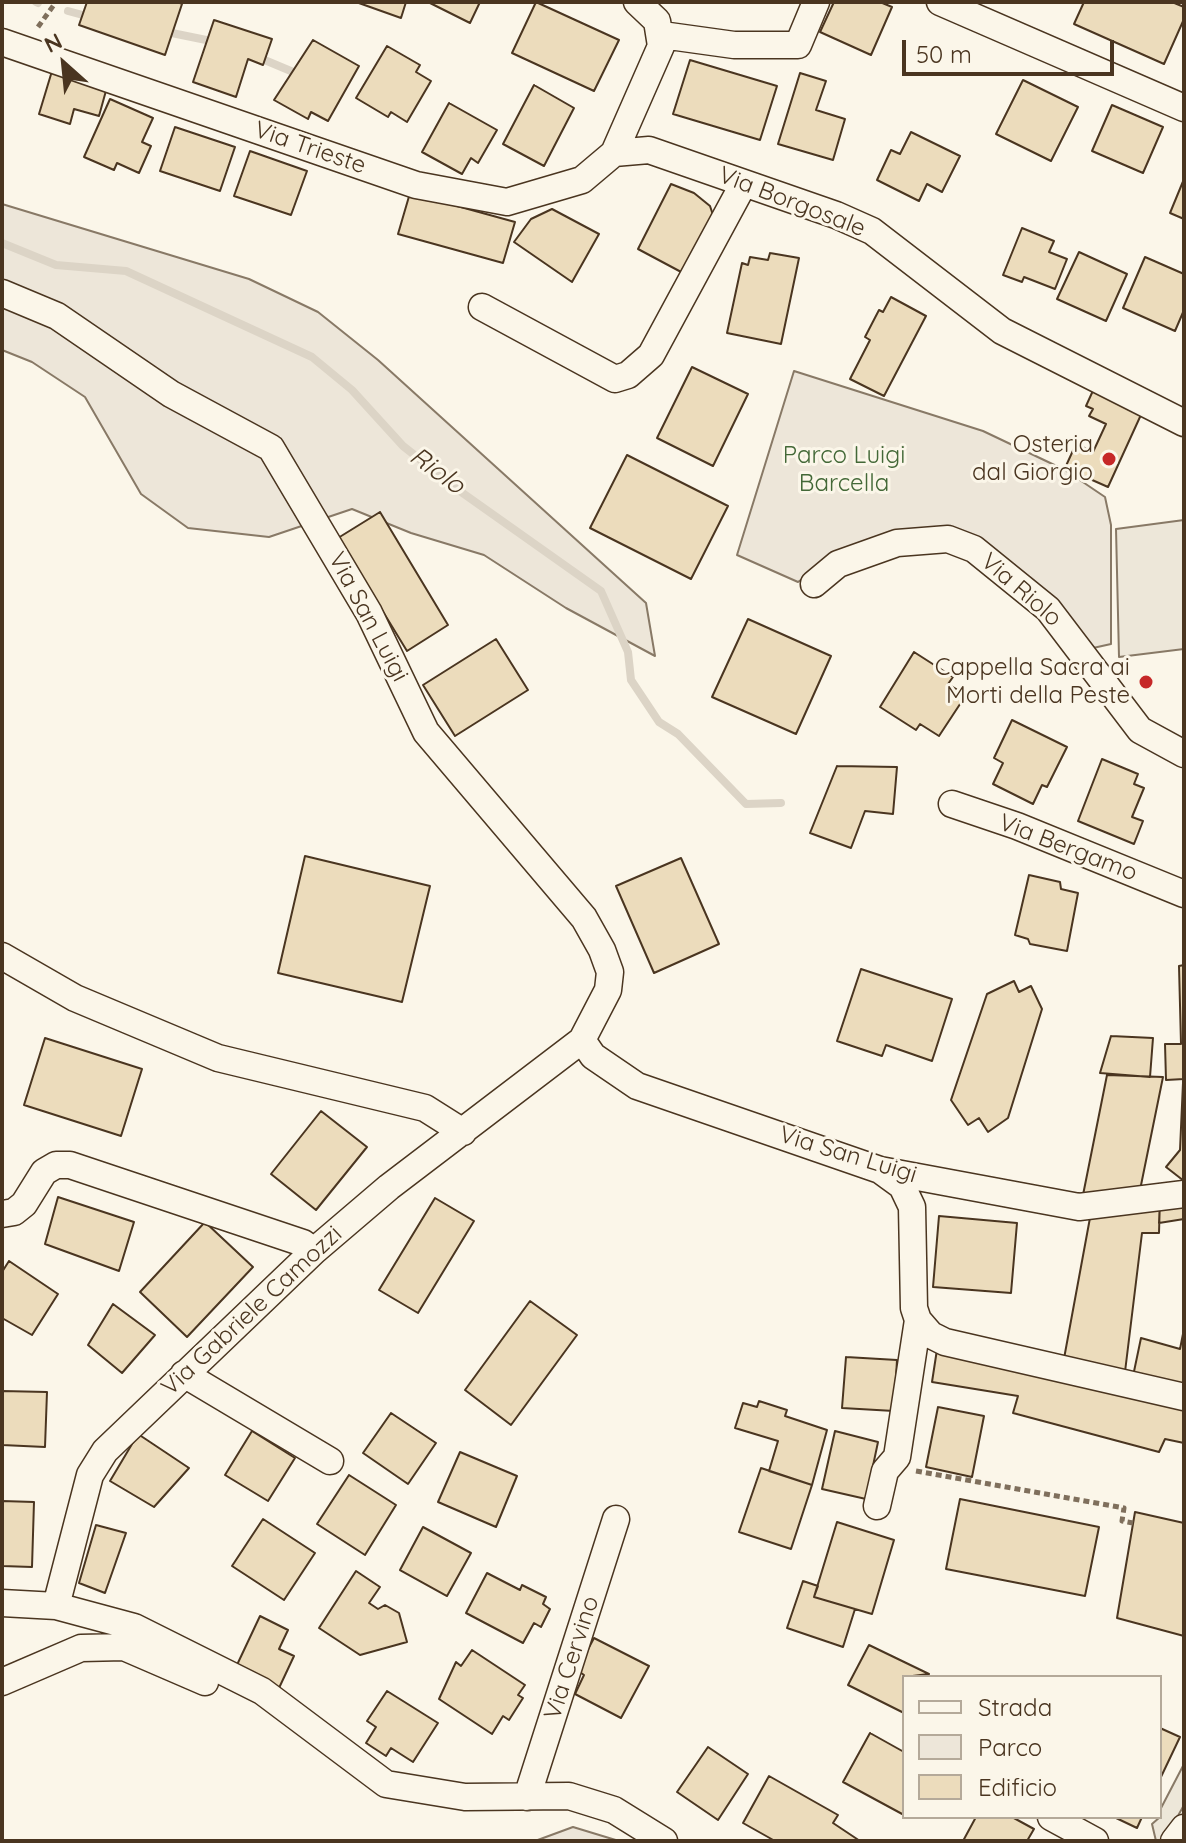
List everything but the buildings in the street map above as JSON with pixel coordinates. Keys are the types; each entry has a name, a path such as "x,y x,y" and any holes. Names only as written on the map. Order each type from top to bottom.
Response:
{"street":[{"path":"614,153 661,46 662,35 657,21 637,2"},
{"path":"662,35 734,45 798,45 816,2"},
{"path":"940,2 1184,107"},
{"name":"Via Trieste","path":"2,42 416,185 507,202 582,180 614,153"},
{"name":"Via Borgosale","path":"614,153 649,150 872,231 1002,331 1184,423"},
{"path":"482,307 615,379 628,375 651,355 744,183"},
{"name":"Via San Luigi","path":"2,293 57,316 171,394 271,448 369,613 426,732 584,918 602,950 610,972 608,990 582,1040 533,1077"},
{"name":"Via Riolo","path":"814,584 838,564 897,543 948,539 974,549 1048,609 1140,730 1184,754"},
{"name":"Via Bergamo","path":"952,804 1017,826 1184,894"},
{"path":"2,956 75,998 218,1058 425,1108 463,1132"},
{"name":"Via San Luigi","path":"582,1040 593,1056 637,1086 880,1170 1079,1207 1184,1194"},
{"name":"Via Gabriele Camozzi","path":"56,1606 90,1475 105,1451 314,1251 389,1187 533,1077"},
{"path":"2,1214 14,1212 24,1204 44,1172 56,1165 70,1165 303,1243 314,1251"},
{"path":"880,1170 902,1186 912,1207 914,1308 918,1320 931,1335 945,1342 1184,1397"},
{"path":"912,1207 921,1196 947,1182"},
{"path":"877,1506 885,1471 897,1457 918,1320"},
{"path":"184,1374 330,1461"},
{"name":"Via Cervino","path":"527,1797 616,1519"},
{"path":"2,1603 56,1606 134,1627 262,1691 386,1784 465,1797 569,1796 614,1810 664,1841"},
{"path":"2,1682 81,1648 124,1647 230,1693 262,1691"},
{"path":"1055,1819 1095,1841"},
{"path":"1174,1841 1184,1828"}],"path":[{"path":"897,1457 912,1471 1124,1508 1122,1521 1133,1523"}],"green space":[{"path":"2,204 249,279 318,312 378,360 646,603 655,656 566,608 484,555 411,533 352,509 269,537 188,528 141,494 85,397 32,362 2,350"},
{"name":"Parco Luigi Barcella","path":"794,371 983,431 1065,470 1105,497 1111,525 1111,644 1093,648 959,533 820,566 798,582 737,555"},
{"path":"573,1827 619,1841 535,1841"}],"shaded area":[{"path":"1184,520 1184,649 1119,657 1116,529"},
{"path":"1184,1764 1184,1805 1164,1841 1156,1841 1152,1824 1162,1819 1162,1806"}],"waterway":[{"path":"68,11 90,17"},
{"path":"162,31 216,42"},
{"path":"255,56 298,74"},
{"name":"Riolo","path":"2,243 56,265 126,271 312,357 352,390 403,446 464,494 601,591 628,652 631,680 659,722 678,734 746,804 781,803"}],"place":[{"name":"Osteria dal Giorgio","path":"1109,459"},
{"name":"Cappella Sacra ai Morti della Peste","path":"1146,682"}]}
